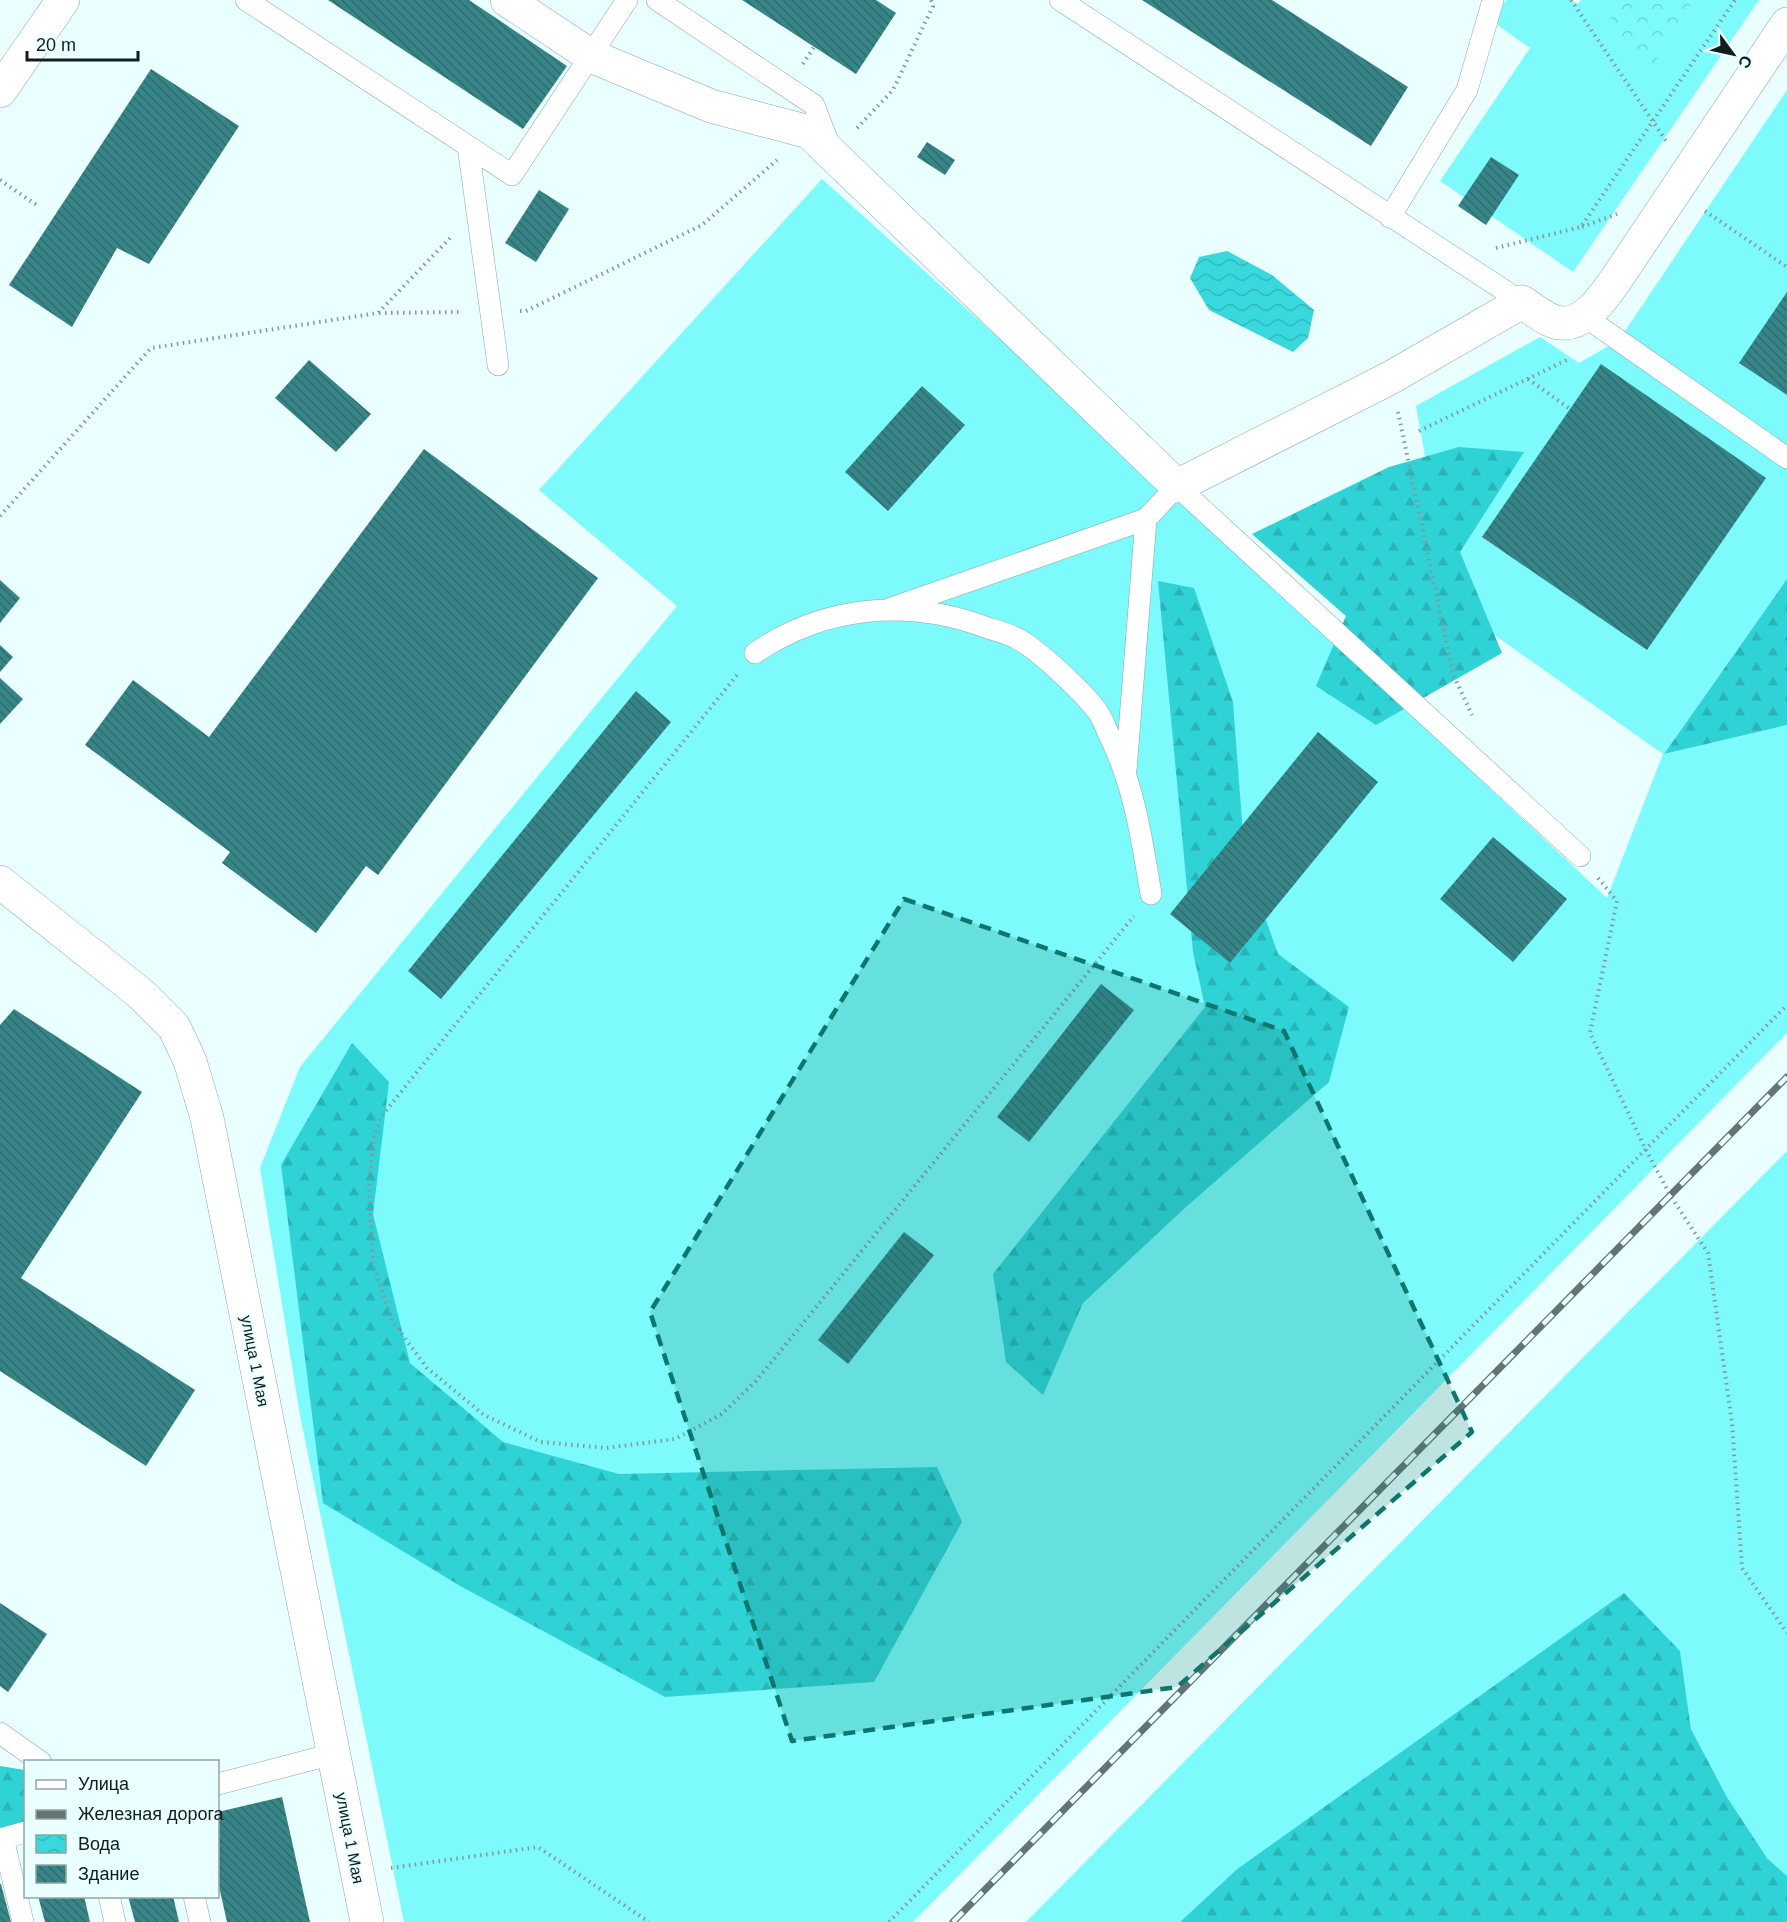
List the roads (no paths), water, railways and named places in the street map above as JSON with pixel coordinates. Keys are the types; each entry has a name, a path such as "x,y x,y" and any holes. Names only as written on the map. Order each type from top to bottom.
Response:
{"street":[{"path":"0,91 63,0"},
{"path":"507,0 591,56 711,106 820,143 1177,486 1390,378 1522,302 1568,319 1600,303 1787,24"},
{"name":"улица 1 Мая","path":"0,882 141,994 174,1027 190,1061 207,1118 367,1922"}],"lane":[{"path":"246,0 512,175 627,0"},
{"path":"657,0 814,105 820,143"},
{"path":"1060,0 1522,302"},
{"path":"1390,217 1467,90 1492,0"},
{"path":"468,146 498,365"},
{"path":"1568,319 1787,458"},
{"path":"755,653 782,634 828,617 889,609 1146,519 1177,486 1580,856"},
{"path":"1126,771 1146,519"},
{"path":"889,609 959,617 1018,639 1066,679 1099,713 1126,771 1138,814 1151,894"},
{"path":"0,1733 40,1760"},
{"path":"219,1784 333,1754"},
{"path":"23,1922 2,1838 24,1832"},
{"path":"109,1898 115,1922"},
{"path":"194,1898 200,1922"}],"water":[{"path":"1227,251 1272,275 1314,310 1308,338 1293,352 1209,310 1190,278 1199,257"}],"railway":[{"path":"953,1922 1787,1077"}]}
